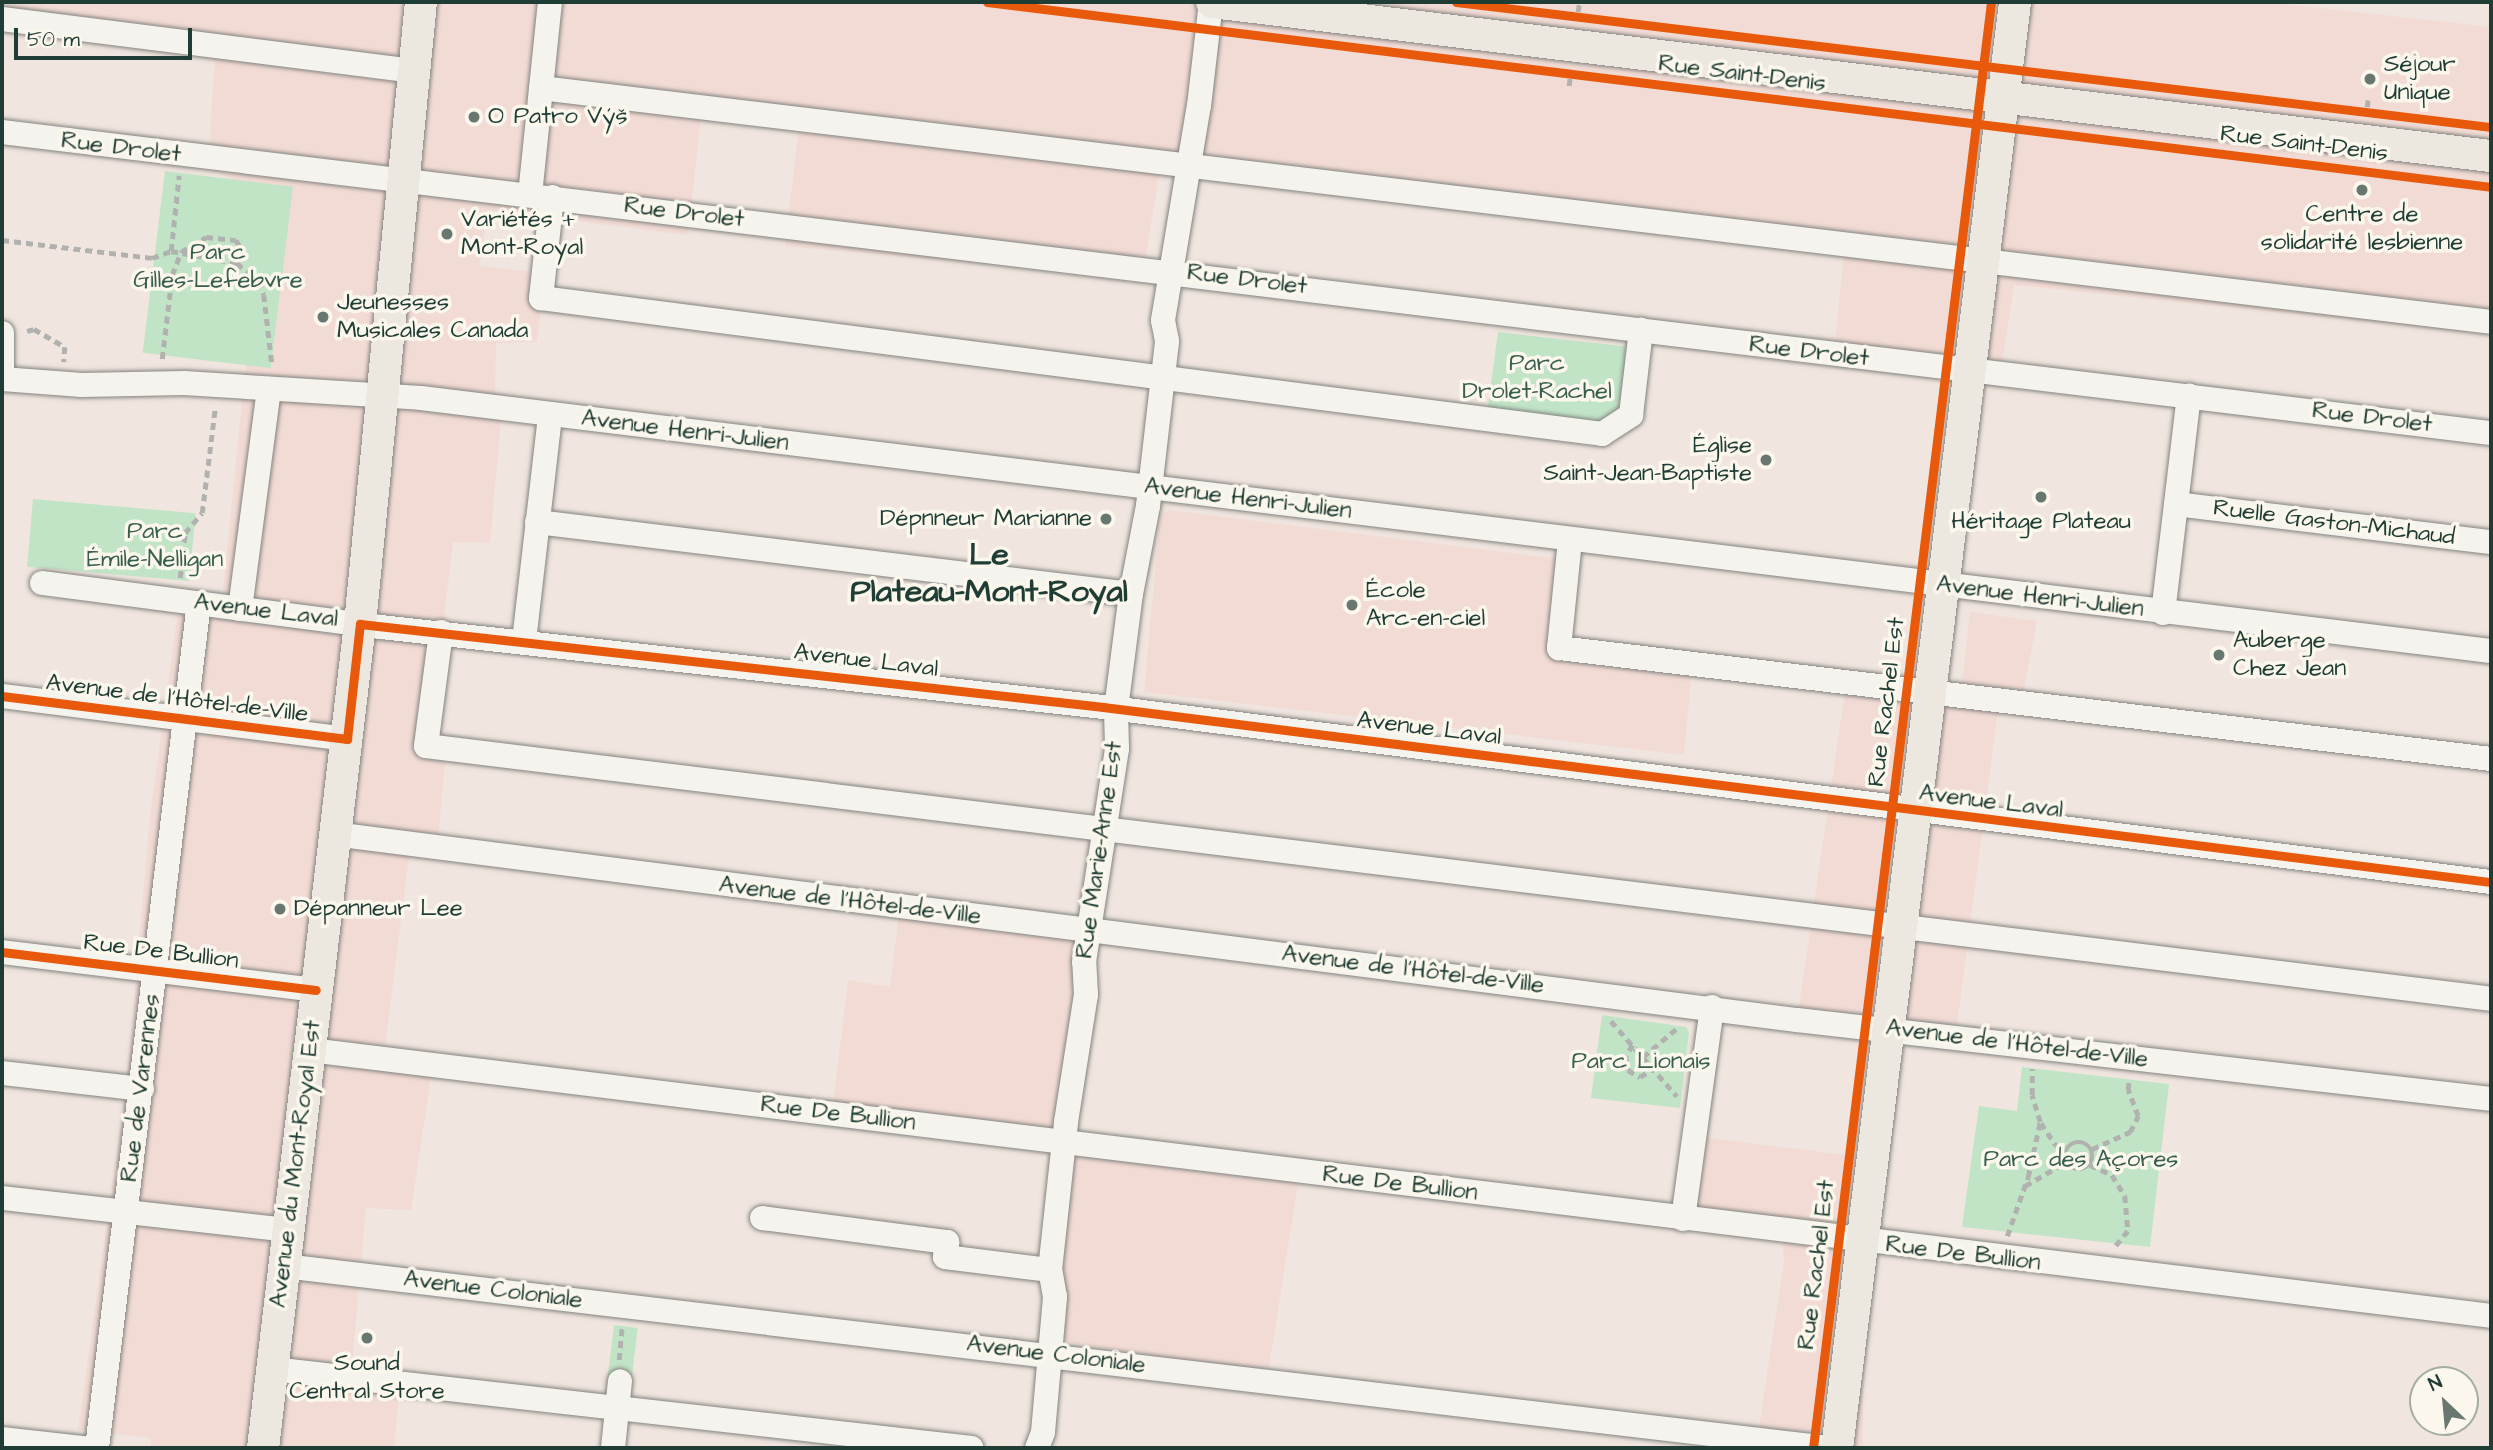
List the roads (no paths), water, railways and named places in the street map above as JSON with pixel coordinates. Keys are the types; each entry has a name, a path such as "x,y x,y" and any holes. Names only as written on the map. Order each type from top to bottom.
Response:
{"main road":[{"name":"Avenue du Mont-Royal Est","path":"264,1448 360,624 406,181 421,2"},
{"name":"Rue Saint-Denis","path":"1211,2 2491,156"},
{"name":"Rue Rachel Est","path":"1837,1448 2015,2"}],"street":[{"path":"550,2 541,88 541,298 1163,380 1602,434 1631,415 1641,330"},
{"name":"Rue Marie-Anne Est","path":"1037,1448 1055,1297 1051,1270 1064,1142 1117,749 1116,709 1163,380 1167,341 1163,320 1186,164 1199,106 1211,2"},
{"path":"2,19 415,71"},
{"path":"541,88 2491,322"},
{"name":"Rue Drolet","path":"2,132 1171,271 2491,433"},
{"path":"2,332 2,379"},
{"name":"Avenue Henri-Julien","path":"2,379 269,389 550,415 2491,651"},
{"path":"240,609 269,389"},
{"path":"2163,612 2189,396"},
{"path":"524,641 550,415"},
{"name":"Ruelle Gaston-Michaud","path":"2176,504 2491,542"},
{"path":"537,522 1131,594"},
{"path":"1570,540 1559,648 2491,759"},
{"name":"Avenue Laval","path":"42,583 360,624 1116,709 1914,812 2491,882"},
{"name":"Rue de Varennes","path":"97,1448 186,719 188,601"},
{"path":"441,632 426,746 1105,832 2491,999"},
{"name":"Avenue de l'Hôtel-de-Ville","path":"2,696 347,738"},
{"name":"Avenue de l'Hôtel-de-Ville","path":"334,834 1091,931 1889,1029 2491,1099"},
{"name":"Rue De Bullion","path":"2,952 316,990"},
{"path":"1683,1219 1712,1007"},
{"name":"Rue De Bullion","path":"310,1050 1862,1242 2491,1316"},
{"path":"2,1073 142,1089"},
{"path":"2,1198 288,1230"},
{"path":"762,1218 947,1242 945,1257 1051,1270"},
{"name":"Avenue Coloniale","path":"284,1266 1049,1354 1828,1448"},
{"path":"272,1368 972,1448"},
{"path":"613,1448 620,1381"},
{"path":"2,1438 84,1448"}],"place":[{"name":"Séjour Unique","path":"2370,79"},
{"name":"O Patro Výš","path":"474,117"},
{"name":"Centre de solidarité lesbienne","path":"2362,190"},
{"name":"Variétés + Mont-Royal","path":"447,234"},
{"name":"Jeunesses Musicales Canada","path":"323,317"},
{"name":"Église Saint-Jean-Baptiste","path":"1766,460"},
{"name":"Héritage Plateau","path":"2041,497"},
{"name":"Dépnneur Marianne","path":"1106,519"},
{"name":"École Arc-en-ciel","path":"1352,605"},
{"name":"Auberge Chez Jean","path":"2219,655"},
{"name":"Dépanneur Lee","path":"280,909"},
{"name":"Sound Central Store","path":"367,1338"}],"district":[{"name":"Le Plateau-Mont-Royal","path":"989,574"}],"park label":[{"name":"Parc Gilles-Lefebvre","path":"218,267"},
{"name":"Parc Drolet-Rachel","path":"1537,378"},
{"name":"Parc Émile-Nelligan","path":"155,546"},
{"name":"Parc Lionais","path":"1641,1062"},
{"name":"Parc des Açores","path":"2081,1160"}]}
